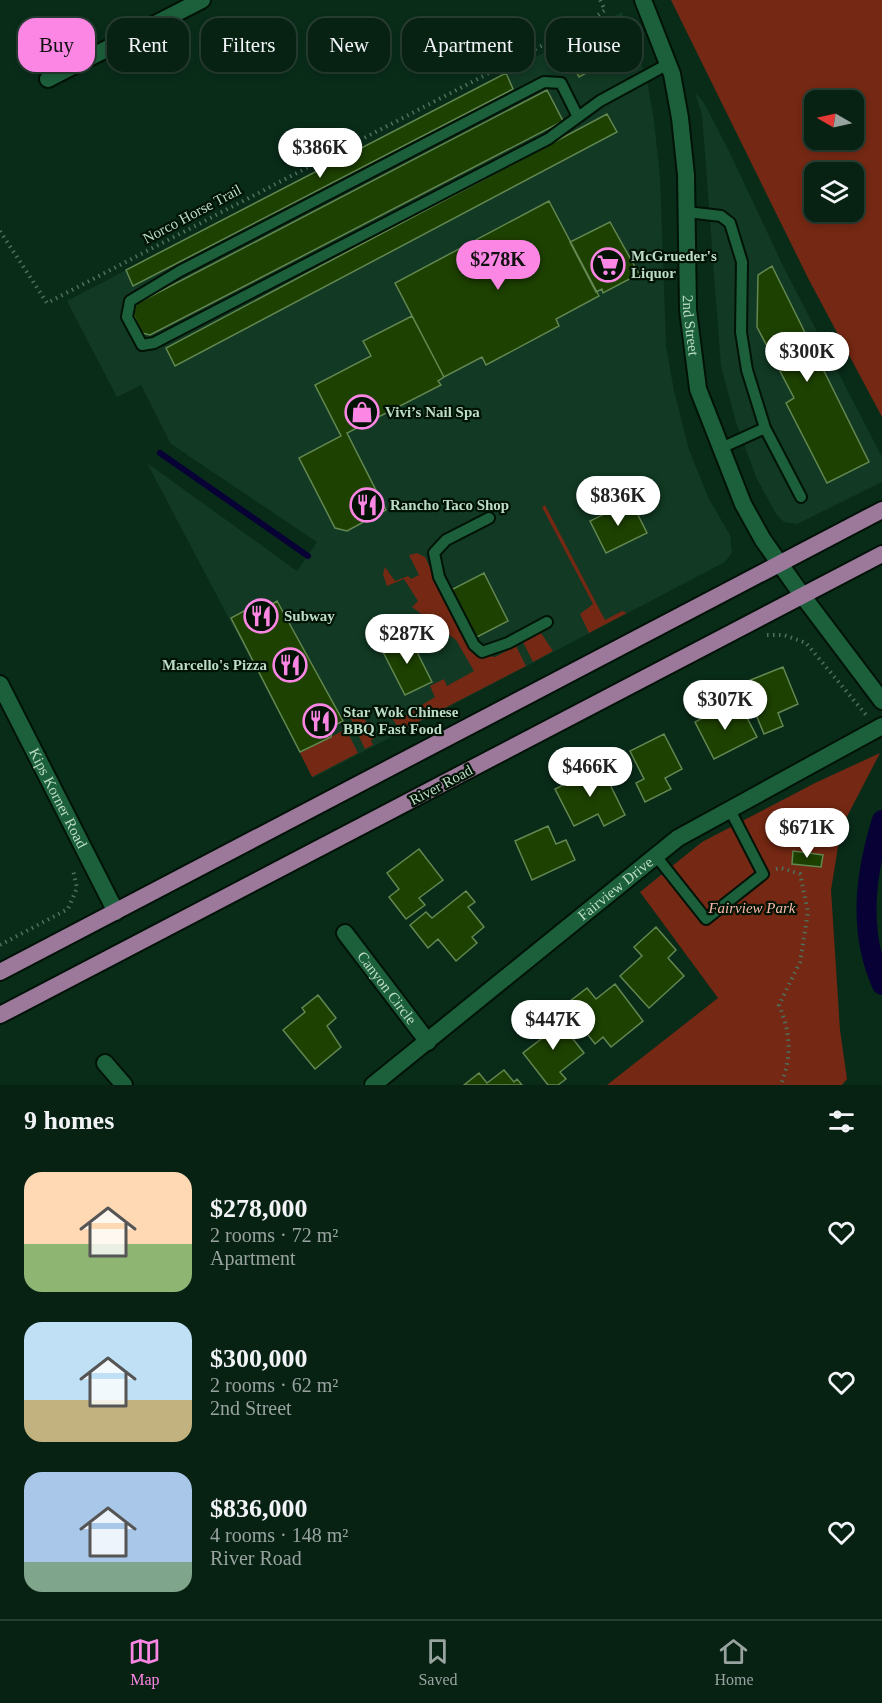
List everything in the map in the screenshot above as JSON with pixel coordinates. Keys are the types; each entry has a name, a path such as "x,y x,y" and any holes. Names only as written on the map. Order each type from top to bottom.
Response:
{"main road":[{"path":"0,972 882,510"},
{"name":"River Road","path":"0,1016 882,554"}],"street":[{"path":"48,79 202,0"},
{"name":"2nd Street","path":"644,0 668,64 680,118 687,212 691,346 698,389 743,504 802,595 882,701"},
{"name":"Kips Korner Road","path":"0,684 5,706 116,912"},
{"name":"Fairview Drive","path":"373,1085 678,838 880,728"},
{"name":"Canyon Circle","path":"345,933 428,1042"},
{"path":"105,1063 124,1085"}],"lane":[{"path":"578,117 561,83 544,82 180,271 130,301 127,317 142,345 154,343 548,139 600,101 668,64"},
{"path":"687,212 721,216 730,223 742,262 741,332 746,360 765,428 801,497"},
{"path":"721,448 765,428"},
{"path":"489,518 446,540 434,553 439,577 474,645 482,652 492,650 547,622"},
{"path":"656,856 706,920 763,873 730,810"}],"path":[{"name":"Norco Horse Trail","path":"0,231 47,303 591,20 605,10 600,0"},
{"path":"784,635 806,643 880,728"},
{"path":"0,945 68,909 77,888 69,861"},
{"path":"763,873 781,868 800,874 808,912 800,962 779,1005 787,1025 790,1061 781,1085"}],"shaded area":[{"path":"622,12 624,18 610,18"},
{"path":"546,52 546,72 642,72 642,66 647,80 654,121 660,177 666,346 674,391 689,450 709,499 730,535 732,552 725,562 313,778 147,463 297,571 317,542 171,444 141,385 117,397 67,301 507,72 534,72 534,58"},
{"path":"695,93 703,101 728,149 785,270 882,457 882,482 797,524 784,522 776,514 756,477 736,422 721,366 702,114"}],"green space":[{"path":"671,0 882,0 882,417 808,278"},
{"path":"545,505 605,620 622,611 627,613 589,633 580,614 593,604 542,507"},
{"path":"417,553 425,557 444,597 481,655 495,657 516,646 526,666 404,729 401,725 397,726 389,713 391,710 399,708 404,716 435,697 430,686 444,679 447,686 474,671 456,640 412,607 418,601 404,579 387,586 383,574 385,567 395,581 408,576 411,579 419,575 409,555"},
{"path":"541,633 553,651 533,662 523,642"},
{"path":"360,712 376,737 371,740 373,745 365,749 350,717"},
{"path":"346,729 358,753 312,777 300,753"},
{"name":"Fairview Park","path":"880,753 841,828 831,890 840,1030 847,1079 842,1085 607,1085 718,998 640,892 702,842 815,783"}],"building":[{"path":"576,72 588,72 579,77"},
{"path":"506,73 513,89 133,286 126,270"},
{"path":"547,90 563,121 150,335 142,333 133,314 136,304"},
{"path":"607,114 617,132 175,366 166,348"},
{"path":"549,201 599,296 556,319 559,326 486,365 482,357 444,377 395,283"},
{"name":"McGrueder's Liquor","path":"610,222 639,274 603,293 602,289 596,292 570,242"},
{"path":"772,266 869,462 827,483 786,403 794,398 757,327 758,275"},
{"path":"412,316 444,377 438,381 441,385 347,433 386,510 347,531 335,528 299,458 341,436 315,385 371,356 363,341"},
{"path":"631,501 647,533 606,553 590,521"},
{"path":"484,573 508,621 475,638 451,590"},
{"path":"277,601 343,721 333,726 331,737 300,752 231,618 257,604 269,606"},
{"path":"408,634 432,682 405,695 381,648"},
{"path":"783,667 798,704 778,713 783,726 764,734 743,683"},
{"path":"729,704 737,718 745,714 757,737 714,759 695,722"},
{"path":"664,734 682,769 665,778 671,789 645,802 636,783 644,779 630,751"},
{"path":"601,766 625,815 604,826 598,814 574,826 555,789"},
{"path":"548,826 556,844 566,840 575,860 532,880 515,841"},
{"path":"419,849 443,880 419,898 425,905 406,919 389,897 399,889 387,873"},
{"path":"793,851 823,855 821,867 792,864"},
{"path":"466,891 475,902 468,907 484,927 472,937 477,943 456,961 438,939 428,948 410,925 426,912 432,918"},
{"path":"656,927 676,950 668,958 684,976 649,1008 620,976 642,956 634,947"},
{"path":"615,984 643,1021 611,1047 603,1037 595,1044 565,1005 587,988 596,999"},
{"path":"318,995 336,1018 327,1026 341,1047 315,1069 283,1030 305,1012 302,1008"},
{"path":"554,1015 584,1053 560,1072 566,1079 558,1085 548,1085 523,1053 541,1039 534,1030"},
{"path":"504,1070 514,1082 517,1079 522,1085 464,1085 479,1073 487,1083"}],"waterway":[{"path":"160,453 308,556"},
{"path":"882,820 871,861 867,903 869,944 882,985"}],"place":[{"name":"McGrueder's Liquor","path":"608,265"},
{"name":"Vivi’s Nail Spa","path":"362,412"},
{"name":"Rancho Taco Shop","path":"367,505"},
{"name":"Subway","path":"261,616"},
{"name":"Marcello's Pizza","path":"290,665"},
{"name":"Star Wok Chinese BBQ Fast Food","path":"320,721"}]}
